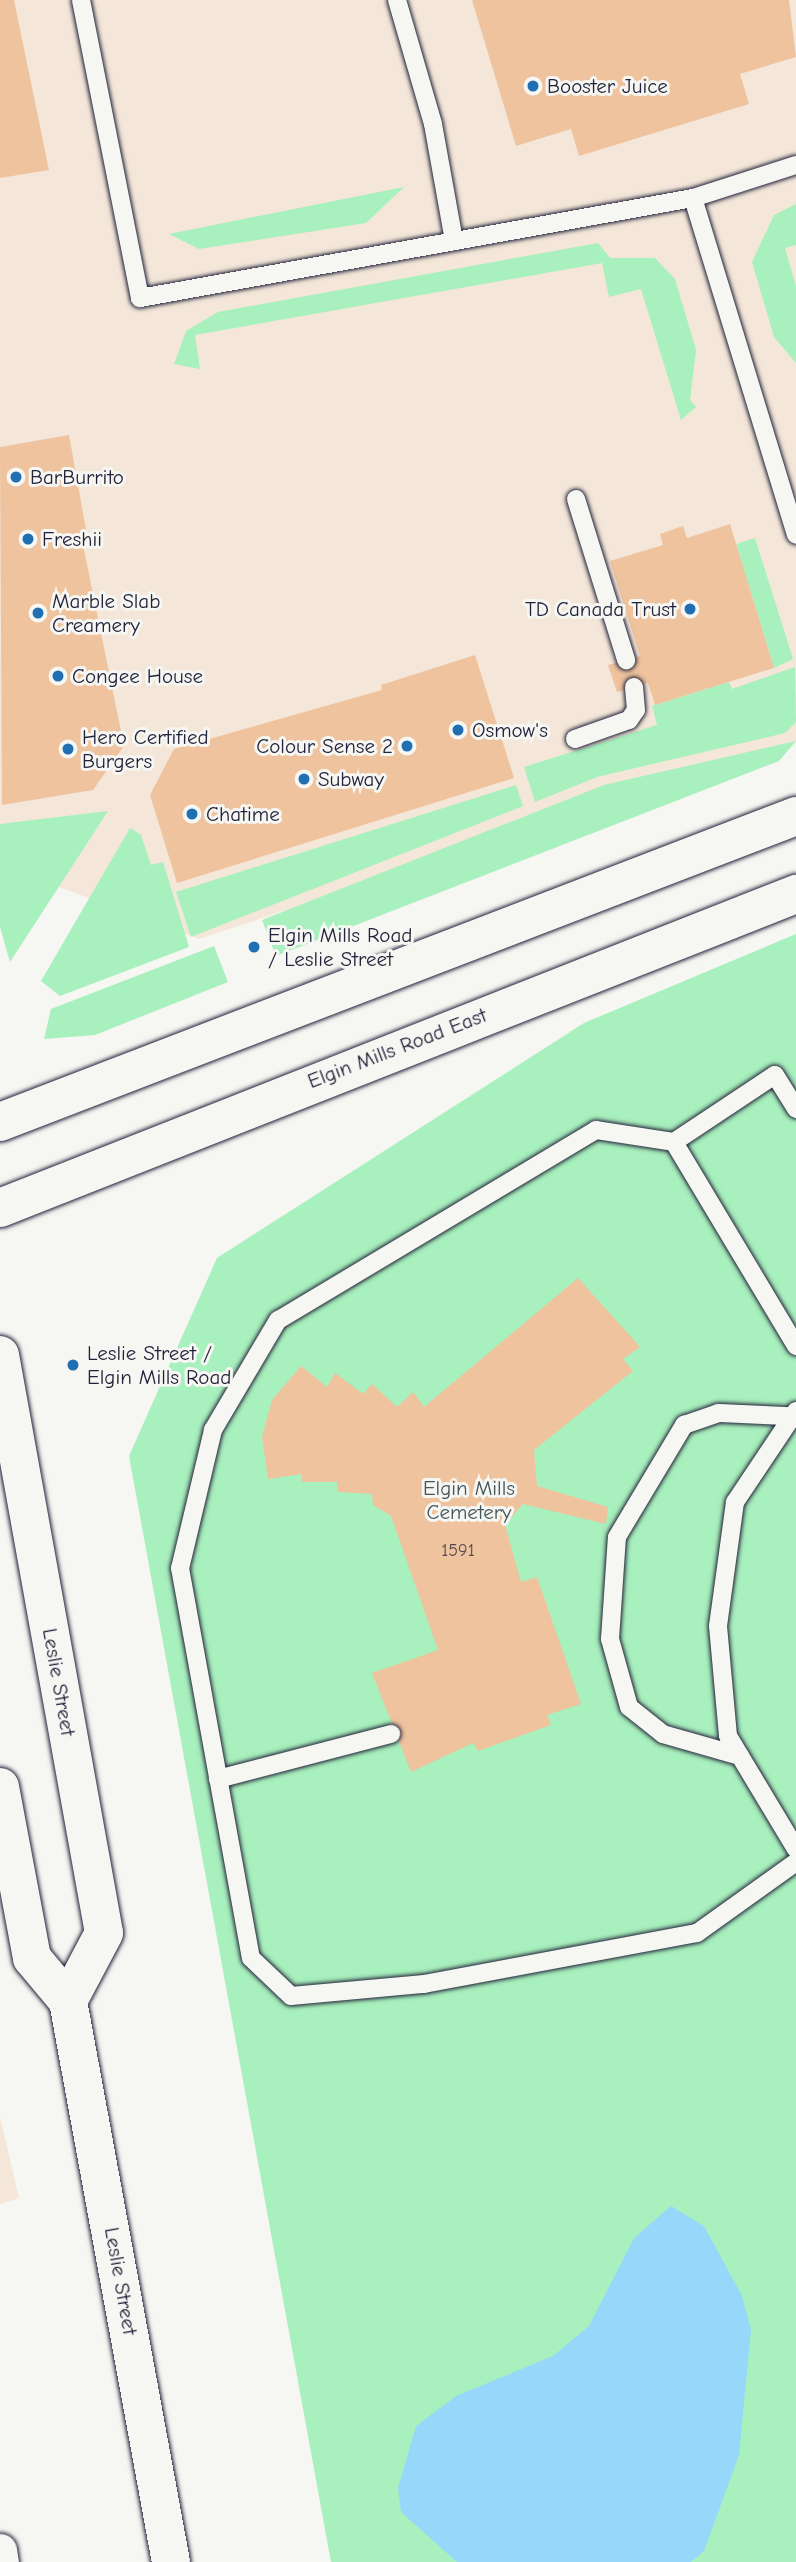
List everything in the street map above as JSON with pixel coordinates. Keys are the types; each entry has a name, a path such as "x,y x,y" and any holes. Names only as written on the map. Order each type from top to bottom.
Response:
{"main road":[{"path":"0,1122 796,816"},
{"name":"Elgin Mills Road East","path":"0,1208 796,894"},
{"name":"Leslie Street","path":"0,1355 104,1933 68,2001"},
{"name":"Leslie Street","path":"0,1787 32,1958 68,2001 171,2562"}],"street":[{"path":"0,2550 2,2562"}],"lane":[{"path":"81,0 140,298 693,198 796,165"},
{"path":"397,0 433,124 454,241"},
{"path":"693,198 796,535"},
{"path":"576,499 626,660"},
{"path":"575,739 629,720 636,710 634,687"},
{"path":"796,1109 775,1076 674,1142 596,1130 278,1320 214,1430 180,1568 251,1958 291,1996 424,1984 697,1933 796,1861"},
{"path":"674,1142 796,1346"},
{"path":"740,1756 663,1734 629,1707 610,1639 617,1537 684,1425 718,1413 792,1414"},
{"path":"792,1414 735,1502 718,1626 728,1736 796,1849"},
{"path":"218,1779 391,1734"}],"shaded area":[{"path":"0,0 796,0 796,742 199,939 0,865"},
{"path":"0,2117 19,2198 0,2204"}],"green space":[{"path":"404,187 366,223 199,249 169,234"},
{"path":"796,204 796,245 785,248 796,286 796,363 774,337 752,262 774,215"},
{"path":"598,243 610,258 655,258 675,279 696,350 690,400 696,407 681,420 641,289 609,297 602,263 195,335 200,369 174,364 186,331 218,312"},
{"path":"755,538 793,659 774,668 736,544"},
{"path":"795,667 796,722 785,733 597,777 535,802 524,767 657,725 652,706 729,682 732,689"},
{"path":"796,741 779,761 276,956 262,920 604,785"},
{"path":"516,785 523,806 191,937 176,892"},
{"path":"108,811 10,962 0,927 0,824"},
{"path":"130,828 141,835 151,865 163,862 189,947 60,996 41,981"},
{"name":"Elgin Mills Cemetery","path":"796,934 796,2562 331,2562 129,1456 217,1258 584,1023"},
{"path":"214,946 228,982 95,1035 44,1039 51,1009"}],"water":[{"path":"671,2206 704,2226 742,2296 751,2330 739,2455 704,2551 691,2562 457,2562 401,2512 398,2488 416,2426 456,2396 553,2356 589,2326 634,2238"}],"building":[{"path":"0,0 14,0 49,170 0,178"},
{"path":"472,0 789,0 796,57 740,74 749,104 579,156 571,129 516,146"},
{"path":"69,435 87,535 81,535 124,746 93,790 2,805 0,447"},
{"name":"TD Canada Trust","path":"730,524 774,668 655,705 648,683 617,692 608,665 640,656 610,561 663,545 660,534 683,526 687,538"},
{"path":"475,655 514,778 177,883 150,795 174,749 382,690 381,685"},
{"path":"578,1278 640,1347 623,1359 633,1371 534,1450 537,1486 608,1507 606,1524 523,1504 505,1525 521,1582 537,1577 581,1704 547,1715 551,1725 478,1751 473,1743 411,1772 372,1673 438,1650 391,1516 373,1505 372,1494 338,1492 337,1482 302,1482 302,1474 268,1479 262,1437 272,1400 301,1366 327,1387 335,1373 363,1394 372,1384 397,1407 413,1392 424,1407"}],"place":[{"name":"Booster Juice","path":"533,86"},
{"name":"BarBurrito","path":"16,477"},
{"name":"Freshii","path":"28,539"},
{"name":"TD Canada Trust","path":"690,609"},
{"name":"Marble Slab Creamery","path":"38,613"},
{"name":"Congee House","path":"58,676"},
{"name":"Osmow's","path":"458,730"},
{"name":"Colour Sense 2","path":"407,746"},
{"name":"Hero Certified Burgers","path":"68,749"},
{"name":"Subway","path":"304,779"},
{"name":"Chatime","path":"192,814"},
{"name":"Elgin Mills Road / Leslie Street","path":"254,947"},
{"name":"Leslie Street / Elgin Mills Road","path":"73,1365"}]}
